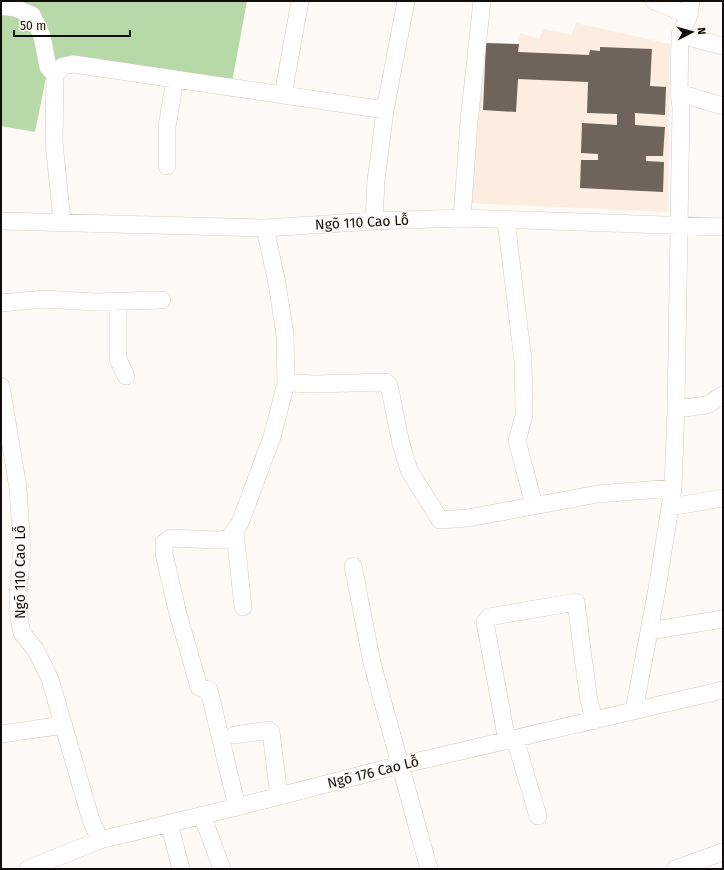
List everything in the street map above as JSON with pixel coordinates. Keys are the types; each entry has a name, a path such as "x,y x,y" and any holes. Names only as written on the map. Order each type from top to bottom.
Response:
{"street":[{"path":"282,95 300,1"},
{"path":"374,221 376,181 385,110 406,1"},
{"path":"462,218 469,122 482,1"},
{"path":"634,712 673,488 676,409 681,107 679,93 680,35 690,8 654,1"},
{"path":"1,6 15,8 32,15 42,36 48,67 55,75"},
{"path":"680,35 723,46"},
{"path":"62,221 54,142 55,75 63,66 73,64 385,110"},
{"path":"167,166 168,127 175,79"},
{"path":"679,93 723,106"},
{"name":"Ngõ 110 Cao Lỗ","path":"1,221 62,221 265,228 374,221 462,218 723,228"},
{"path":"506,220 524,361 524,414 517,441 534,505"},
{"path":"238,807 209,690 199,687 178,614 164,554 164,543 170,538 217,540 229,539 243,516 272,437 286,383 285,335 277,283 265,228"},
{"path":"1,303 44,299 95,302 162,300"},
{"path":"118,301 118,359 126,376"},
{"path":"286,383 317,384 386,382 389,385 401,444 409,470 440,520 468,518 598,494 673,488"},
{"name":"Ngõ 110 Cao Lỗ","path":"1,386 18,488 22,550 18,596 18,617 22,633 36,648 50,679 91,820 100,840"},
{"path":"676,409 707,404 723,395"},
{"path":"670,507 723,498"},
{"path":"234,531 243,607"},
{"path":"353,566 372,663 396,750 402,765 429,869"},
{"path":"538,816 511,740 485,622 489,617 576,602 588,695 594,721"},
{"path":"649,631 723,619"},
{"name":"Ngõ 176 Cao Lỗ","path":"28,869 100,840 202,816 402,765 723,690"},
{"path":"1,734 64,725"},
{"path":"235,735 266,730 271,732 280,796"},
{"path":"202,816 222,869"},
{"path":"169,823 181,869"},
{"path":"675,869 723,852"}],"shaded area":[{"path":"576,23 670,44 668,212 468,203 486,43 518,44 521,33 539,39 544,29 571,35"}],"green space":[{"path":"1,1 247,1 231,87 48,67 35,132 1,126"}],"building":[{"path":"486,43 519,44 518,52 589,55 590,50 600,51 600,47 652,49 650,86 666,87 665,115 635,113 635,125 665,127 663,156 646,156 646,161 664,162 663,192 580,188 581,160 598,160 598,154 581,153 582,123 617,125 617,114 587,113 588,82 518,79 516,112 483,110"}]}
